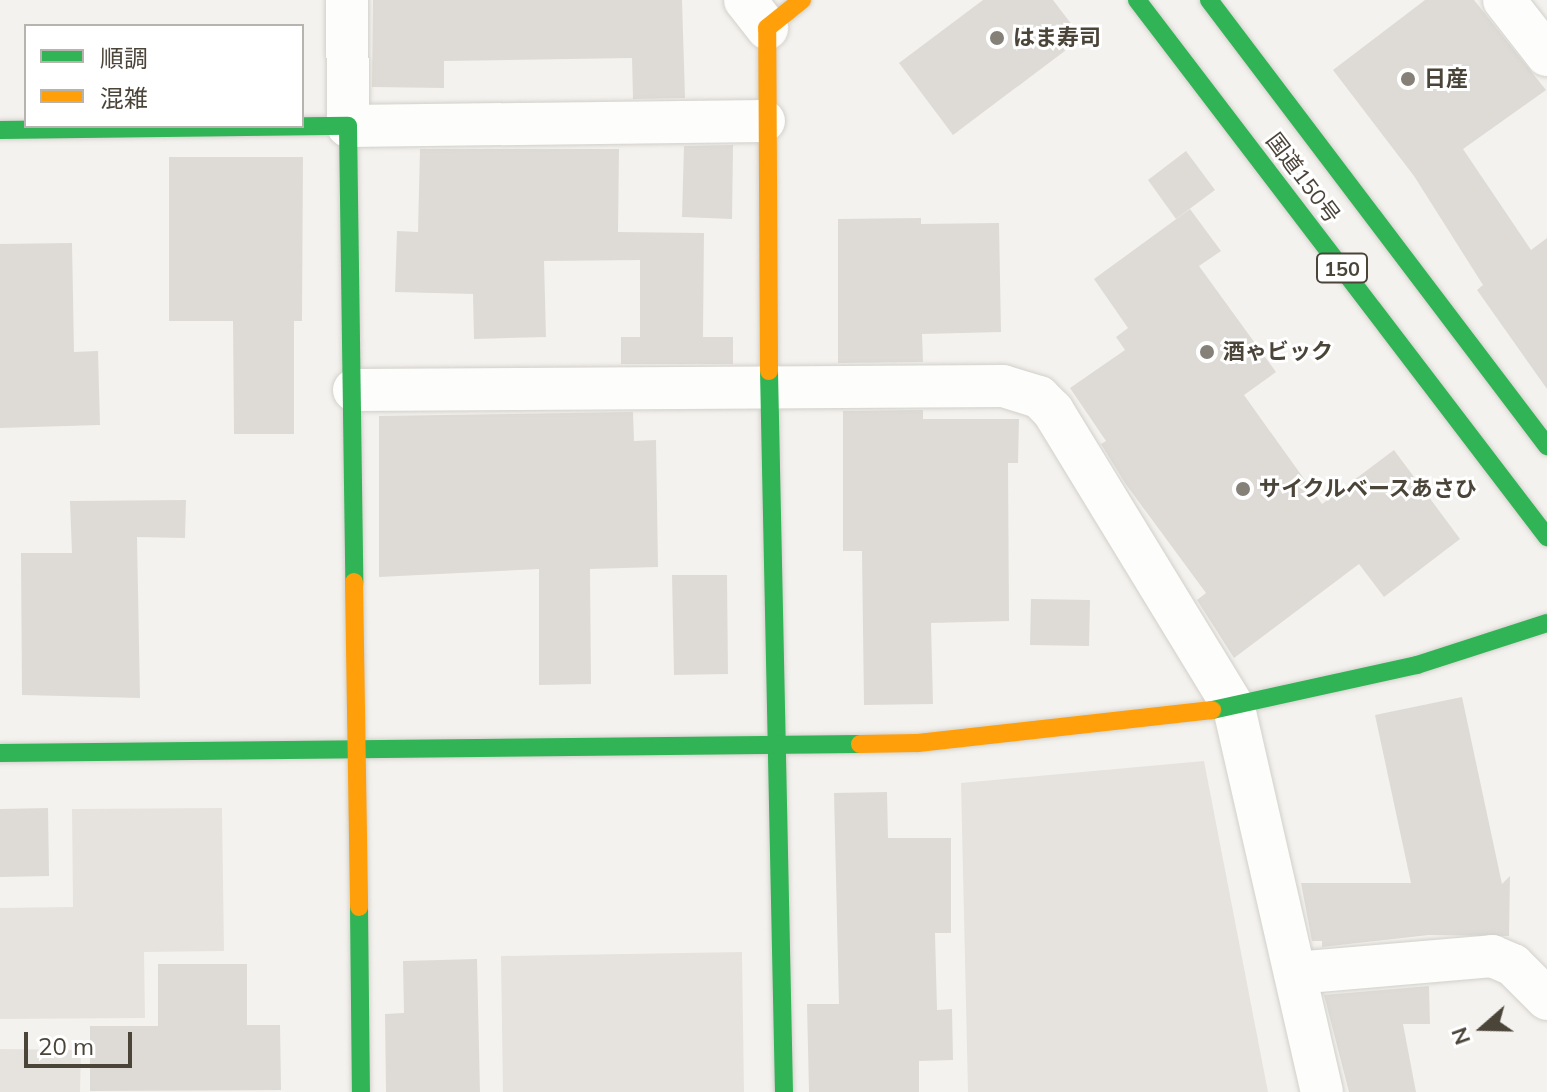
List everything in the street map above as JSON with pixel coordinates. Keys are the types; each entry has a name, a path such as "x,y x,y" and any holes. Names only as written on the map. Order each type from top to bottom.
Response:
{"main road":[{"path":"784,1092 771,389 764,121 756,14 802,0"},
{"name":"国道150号","path":"1137,0 1547,537"},
{"name":"国道150号","path":"1209,0 1547,446"},
{"path":"304,127 348,126 359,749 361,1092"},
{"path":"0,130 174,128"},
{"path":"0,753 918,743 1234,708 1417,665 1547,623"}],"street":[{"path":"347,0 348,126 764,121"},
{"path":"1504,0 1547,55"},
{"path":"354,390 1003,386 1039,397 1053,411 1234,708 1322,1092"},
{"path":"1295,973 1492,956 1513,965 1547,999"}],"shaded area":[{"path":"1204,761 1268,1092 968,1092 961,783"},
{"path":"222,808 224,951 144,952 145,1018 0,1019 0,908 73,907 72,809"},
{"path":"742,952 744,1092 503,1092 501,956"},
{"path":"0,1049 81,1050 80,1092 0,1092"}],"building":[{"path":"373,0 682,0 685,98 633,99 632,58 444,61 444,88 372,87"},
{"path":"983,0 1053,0 1082,38 953,135 899,63"},
{"path":"1425,0 1474,0 1546,90 1463,149 1531,250 1547,238 1547,389 1477,290 1483,285 1414,176 1333,70"},
{"path":"733,145 732,219 682,217 684,146"},
{"path":"420,149 619,149 618,232 704,233 703,337 733,337 733,364 621,364 621,337 640,337 640,260 544,261 546,337 474,339 473,294 395,292 397,231 418,232"},
{"path":"1186,151 1215,190 1176,219 1148,180"},
{"path":"169,157 303,157 302,321 294,321 294,434 234,434 233,321 169,321"},
{"path":"1190,209 1221,251 1199,266 1276,372 1244,395 1322,504 1394,450 1460,539 1384,597 1359,564 1234,658 1197,600 1206,593 1125,483 1101,444 1106,441 1070,388 1125,350 1116,337 1128,328 1094,279"},
{"path":"921,218 921,224 999,223 1001,332 922,334 923,362 838,363 838,219"},
{"path":"72,243 74,352 98,351 100,425 0,428 0,244"},
{"path":"923,410 923,419 1019,419 1018,463 1008,463 1009,621 931,623 933,704 864,705 862,551 843,551 843,411"},
{"path":"633,412 634,441 656,440 658,567 590,569 591,684 539,685 539,569 379,577 379,416"},
{"path":"186,500 185,538 137,537 140,698 22,695 21,553 72,553 70,501"},
{"path":"672,575 727,575 728,674 674,675"},
{"path":"1031,599 1090,600 1089,646 1030,645"},
{"path":"1462,697 1502,884 1510,876 1509,936 1429,935 1322,947 1322,941 1312,941 1301,883 1411,883 1375,715"},
{"path":"887,792 888,838 951,838 951,933 935,933 937,1010 952,1009 953,1060 919,1061 919,1092 809,1092 807,1004 839,1004 834,793"},
{"path":"48,808 49,876 0,877 0,809"},
{"path":"477,959 480,1092 386,1092 385,1014 404,1013 403,961"},
{"path":"158,964 247,964 247,1025 280,1025 281,1090 90,1091 90,1026 158,1026"},
{"path":"1429,986 1430,1024 1403,1024 1416,1092 1349,1092 1324,995"}],"traffic: fast":[{"path":"1137,0 1547,537"},
{"path":"1209,0 1547,446"},
{"path":"304,127 348,126 354,582"},
{"path":"0,130 174,128"},
{"path":"769,371 784,1092"},
{"path":"1212,710 1417,665 1547,623"},
{"path":"0,753 860,744"},
{"path":"359,907 361,1092"}],"traffic: slow":[{"path":"769,371 767,28 802,0"},
{"path":"354,582 359,907"},
{"path":"860,744 918,743 1212,710"}],"place":[{"name":"はま寿司","path":"997,38"},
{"name":"日産","path":"1408,79"},
{"name":"酒ゃビック","path":"1207,352"},
{"name":"サイクルベースあさひ","path":"1243,489"}]}
